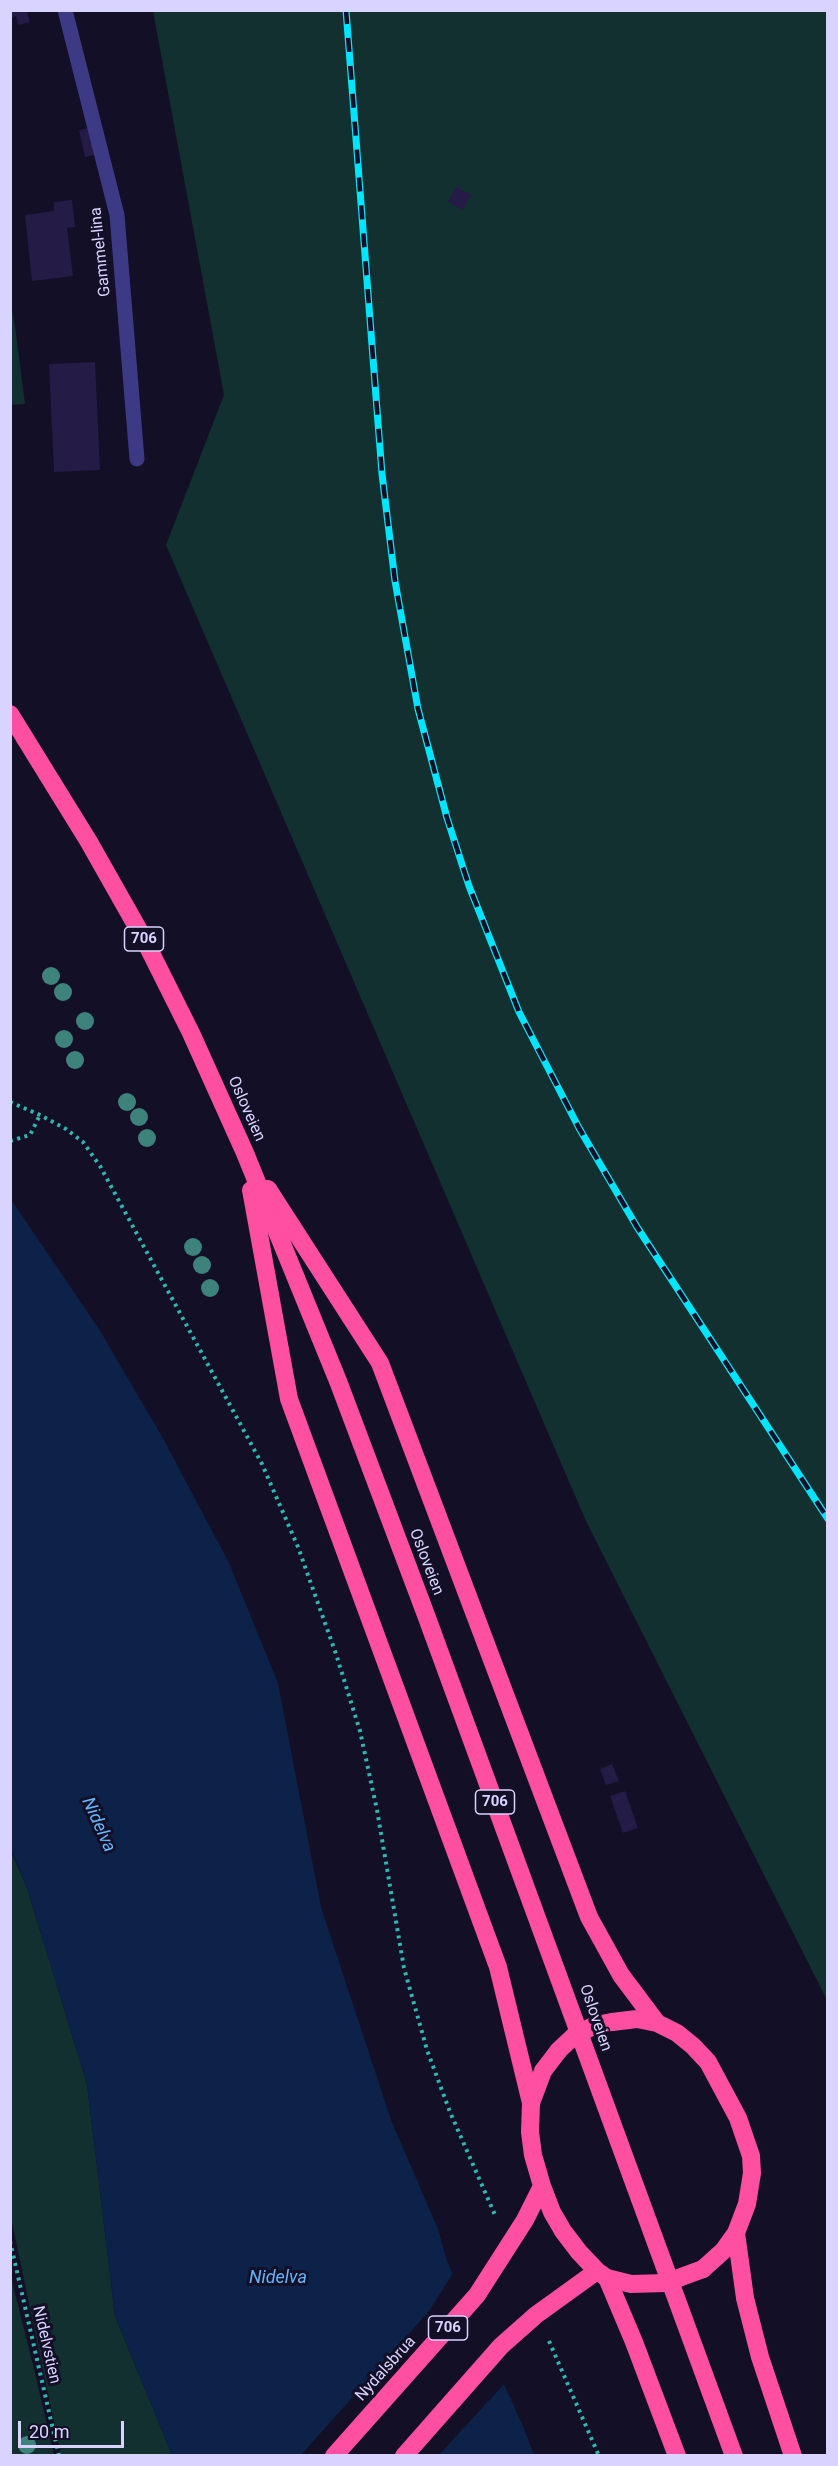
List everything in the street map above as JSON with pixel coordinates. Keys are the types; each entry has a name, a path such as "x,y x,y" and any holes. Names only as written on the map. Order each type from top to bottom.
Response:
{"highway":[{"name":"Osloveien","path":"10,714 89,842 145,941 191,1033 245,1153 338,1381 422,1604 734,2456"},
{"name":"706","path":"245,1153 289,1400 498,1967 531,2103 530,2132 533,2155 542,2186 552,2212 563,2231 602,2275 634,2342 677,2456"},
{"name":"706","path":"245,1153 380,1363 589,1917 621,1975 657,2023"},
{"name":"706","path":"531,2103 543,2071 559,2050 574,2037 595,2025 638,2019 657,2023 677,2033 708,2062 738,2118 751,2156 752,2174 747,2204 736,2234 723,2251 703,2269 665,2283 631,2284 602,2275"},
{"name":"Nydalsbrua","path":"334,2456 477,2295 525,2220 542,2186"},
{"name":"706","path":"736,2234 746,2298 760,2357 793,2456"},
{"path":"404,2456 501,2346 536,2314 602,2275"}],"street":[{"name":"Gammel-lina","path":"65,10 117,215 137,459"}],"path":[{"path":"10,1102 40,1114 83,1142 100,1166 262,1464 298,1547 336,1654 360,1731 377,1810 404,1968 427,2050 450,2112 499,2224"},
{"path":"10,1141 30,1135 40,1114"},
{"name":"Nidelvstien","path":"10,2241 59,2456"},
{"path":"547,2334 599,2456"}],"green space":[{"path":"153,11 827,11 827,2000 586,1521 166,545 224,395"},
{"path":"11,306 25,404 11,405"},
{"path":"10,1849 27,1888 87,2084 115,2316 172,2455 61,2455 11,2218"},
{"path":"11,2277 35,2373 54,2455 11,2455"}],"water":[{"name":"Nidelva","path":"10,1198 99,1329 164,1440 229,1563 278,1683 321,1907 391,2120 438,2229 447,2261 523,2426 534,2455 172,2455 115,2316 87,2084 27,1888 11,1849"}],"pier":[{"path":"455,2270 506,2382 439,2455 301,2455 429,2311"}],"building":[{"path":"10,10 32,10 27,13 30,22 18,25 16,16 10,18"},
{"path":"93,127 99,154 85,157 79,130"},
{"path":"456,187 471,195 463,210 448,202"},
{"path":"72,200 75,227 67,228 73,276 32,281 25,215 54,211 54,202"},
{"path":"95,362 100,470 54,472 49,364"},
{"path":"612,1764 619,1781 606,1785 600,1769"},
{"path":"625,1791 638,1828 623,1833 610,1796"}],"railway":[{"path":"346,10 382,474 395,581 418,709 447,818 469,886 519,1012 579,1128 637,1227 828,1519"}]}
